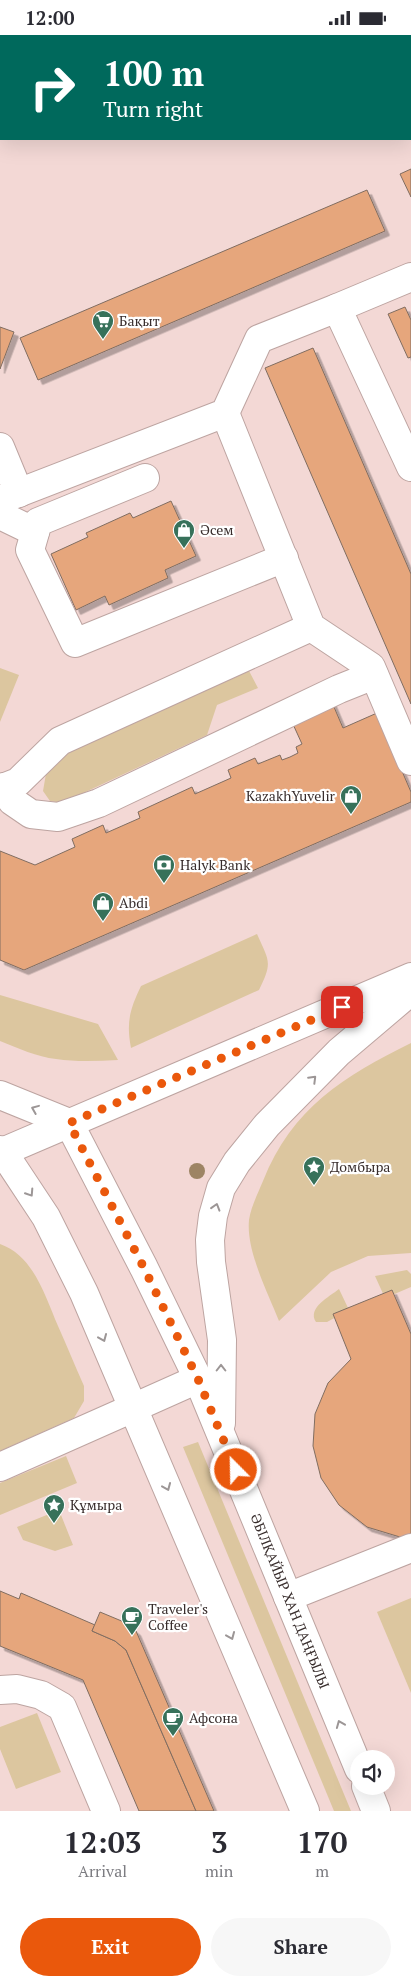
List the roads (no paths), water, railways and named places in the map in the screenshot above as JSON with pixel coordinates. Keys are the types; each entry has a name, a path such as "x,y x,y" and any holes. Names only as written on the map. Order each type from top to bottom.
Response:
{"main road":[{"path":"0,447 10,497 225,413 259,339 411,277"},
{"path":"336,309 411,467"},
{"path":"225,413 311,627 371,667 411,761"},
{"path":"87,467 100,497"},
{"path":"144,479 38,522 30,550 75,643 284,558"},
{"path":"0,515 35,532"},
{"path":"311,627 60,741 18,782 2,788 12,801 31,814 58,817 99,803 339,689 374,675"},
{"path":"305,1811 84,1293 50,1226 1,1152 411,977"},
{"path":"221,1434 222,1340 210,1262 213,1216 221,1188 237,1162 267,1125 340,1052 411,991"},
{"path":"0,1095 69,1123"},
{"name":"ӘБІЛҚАЙЫР ХАН ДАҢҒЫЛЫ","path":"69,1123 144,1268 198,1379 351,1750"},
{"path":"0,1467 198,1379"},
{"path":"288,1597 411,1548"},
{"path":"0,1690 17,1689 41,1695 62,1707 106,1811"},
{"path":"370,1795 376,1811"}],"place":[{"name":"Бақыт","path":"103,340"},
{"name":"Әсем","path":"184,549"},
{"name":"KazakhYuvelir","path":"351,815"},
{"name":"Halyk Bank","path":"164,884"},
{"name":"Abdi","path":"103,922"},
{"name":"Домбыра","path":"314,1186"},
{"name":"Құмыра","path":"54,1524"},
{"name":"Traveler's Coffee","path":"132,1636"},
{"name":"Афсона","path":"173,1737"}]}
